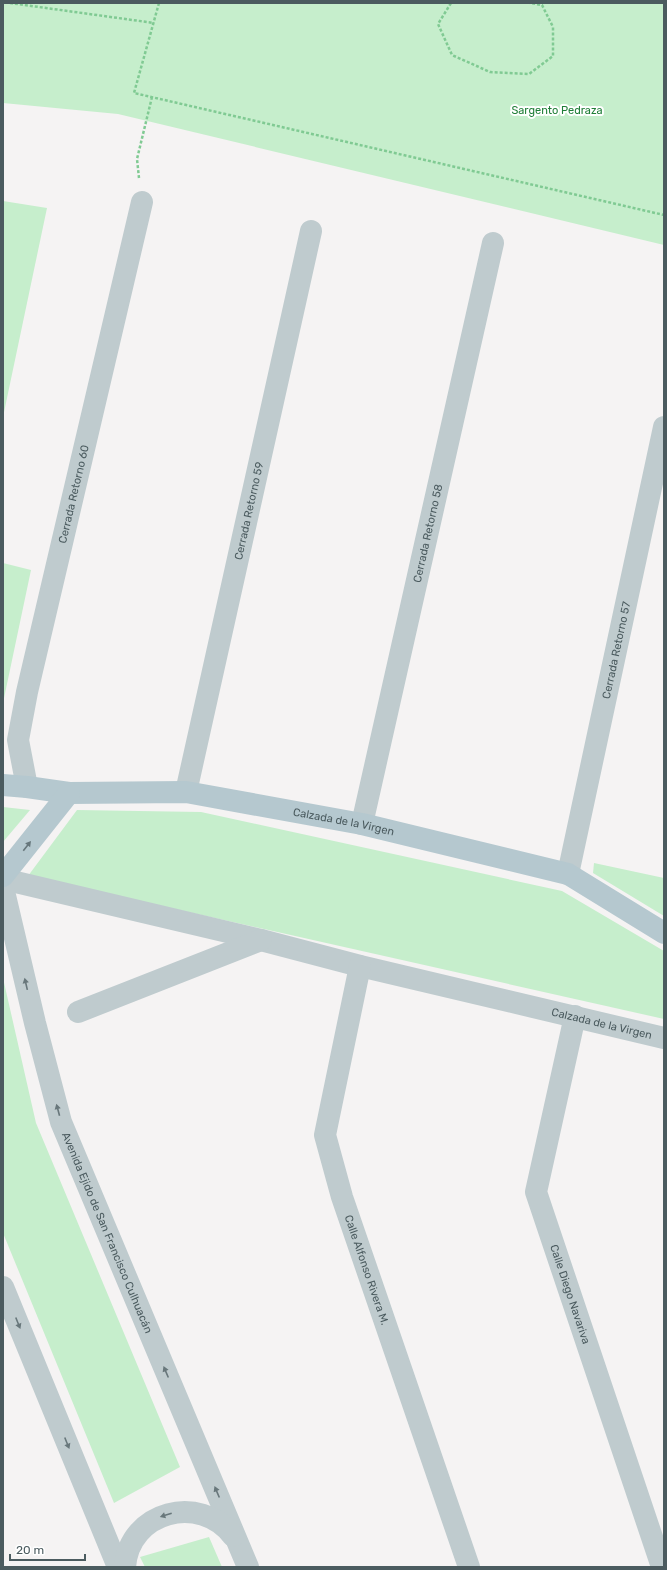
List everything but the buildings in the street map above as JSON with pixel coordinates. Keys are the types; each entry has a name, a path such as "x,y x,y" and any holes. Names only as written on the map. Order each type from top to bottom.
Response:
{"main road":[{"name":"Calzada de la Virgen","path":"3,785 69,793 186,792 362,824 568,874 664,934"},
{"path":"3,878 69,793"}],"street":[{"name":"Cerrada Retorno 60","path":"27,787 18,740 27,692 142,202"},
{"name":"Cerrada Retorno 59","path":"186,792 311,231"},
{"name":"Cerrada Retorno 58","path":"362,824 493,244"},
{"name":"Cerrada Retorno 57","path":"568,874 664,427"},
{"name":"Calzada de la Virgen","path":"3,878 261,940 360,966 664,1038"},
{"name":"Avenida Ejido de San Francisco Culhuacán","path":"3,887 35,1023 61,1122 245,1560"},
{"path":"78,1012 261,940"},
{"name":"Calle Alfonso Rivera M.","path":"360,966 326,1135 342,1197 469,1567"},
{"name":"Calle Diego Navariva","path":"575,1016 536,1192 662,1567"},
{"path":"3,1286 118,1567"},
{"path":"125,1567 134,1539 143,1529 152,1521 164,1515 177,1512 192,1512 205,1515 218,1521 237,1541 245,1560"}],"path":[{"path":"10,3 154,23"},
{"path":"159,3 134,93 664,216"},
{"path":"451,3 438,24 452,55 490,72 529,74 553,56 553,27 542,5 530,3"},
{"path":"142,202 137,159 152,97"}],"green space":[{"name":"Sargento Pedraza","path":"3,3 664,3 664,245 118,114 3,103"},
{"path":"3,201 47,208 3,417"},
{"path":"3,563 31,570 3,703"},
{"path":"3,807 30,810 3,842"},
{"path":"77,810 201,812 562,891 664,951 664,1019 28,876"},
{"path":"594,863 664,878 664,916 593,873"},
{"path":"3,978 36,1123 180,1467 114,1503 3,1233"},
{"path":"209,1537 222,1567 145,1567 140,1557"}]}
